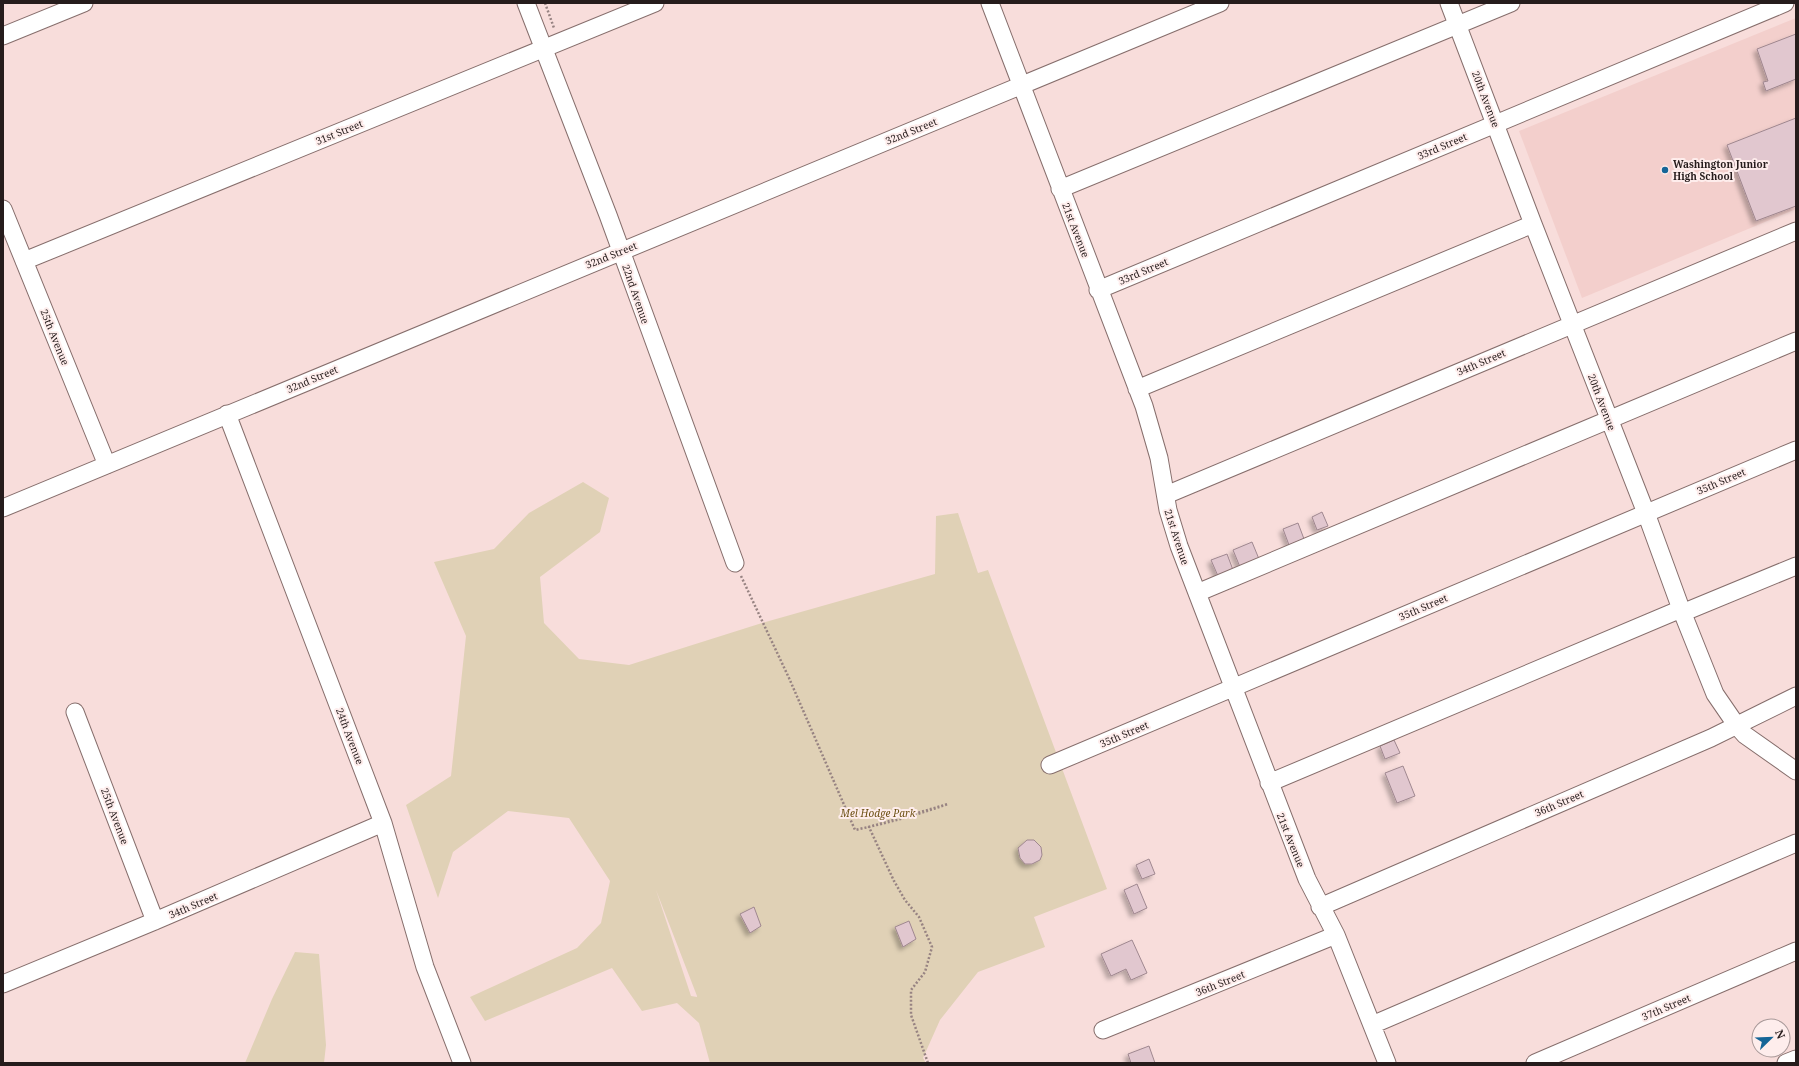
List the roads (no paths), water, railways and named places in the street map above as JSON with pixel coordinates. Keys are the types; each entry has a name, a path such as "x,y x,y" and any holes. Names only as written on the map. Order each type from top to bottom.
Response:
{"street":[{"name":"22nd Avenue","path":"526,3 621,251 735,563"},
{"name":"31st Street","path":"24,261 655,3"},
{"name":"21st Avenue","path":"990,3 1098,290 1144,406 1159,458 1175,533 1197,593 1307,880 1336,935 1387,1063"},
{"name":"32nd Street","path":"3,508 1220,3"},
{"name":"20th Avenue","path":"1449,3 1533,224 1646,513 1681,611 1715,694 1737,726 1759,747 1796,771"},
{"path":"1060,189 1511,3"},
{"name":"33rd Street","path":"1098,290 1785,3"},
{"path":"3,36 76,4"},
{"name":"25th Avenue","path":"3,209 107,465"},
{"path":"1137,389 1533,224"},
{"name":"34th Street","path":"1166,496 1796,231"},
{"path":"1197,593 1796,341"},
{"name":"24th Avenue","path":"227,414 383,823 425,967 462,1063"},
{"name":"35th Street","path":"1050,765 1796,450"},
{"path":"1269,783 1681,611 1796,566"},
{"name":"36th Street","path":"1320,907 1737,726 1796,696"},
{"name":"25th Avenue","path":"75,712 155,921"},
{"name":"34th Street","path":"3,984 155,921 383,823"},
{"path":"1372,1025 1796,843"},
{"name":"36th Street","path":"1104,1030 1336,935"},
{"name":"37th Street","path":"1535,1063 1796,951"},
{"path":"1786,1063 1796,1059"}],"place":[{"name":"Washington Junior High School","path":"1665,170"}],"park label":[{"name":"Mel Hodge Park","path":"878,813"}]}
